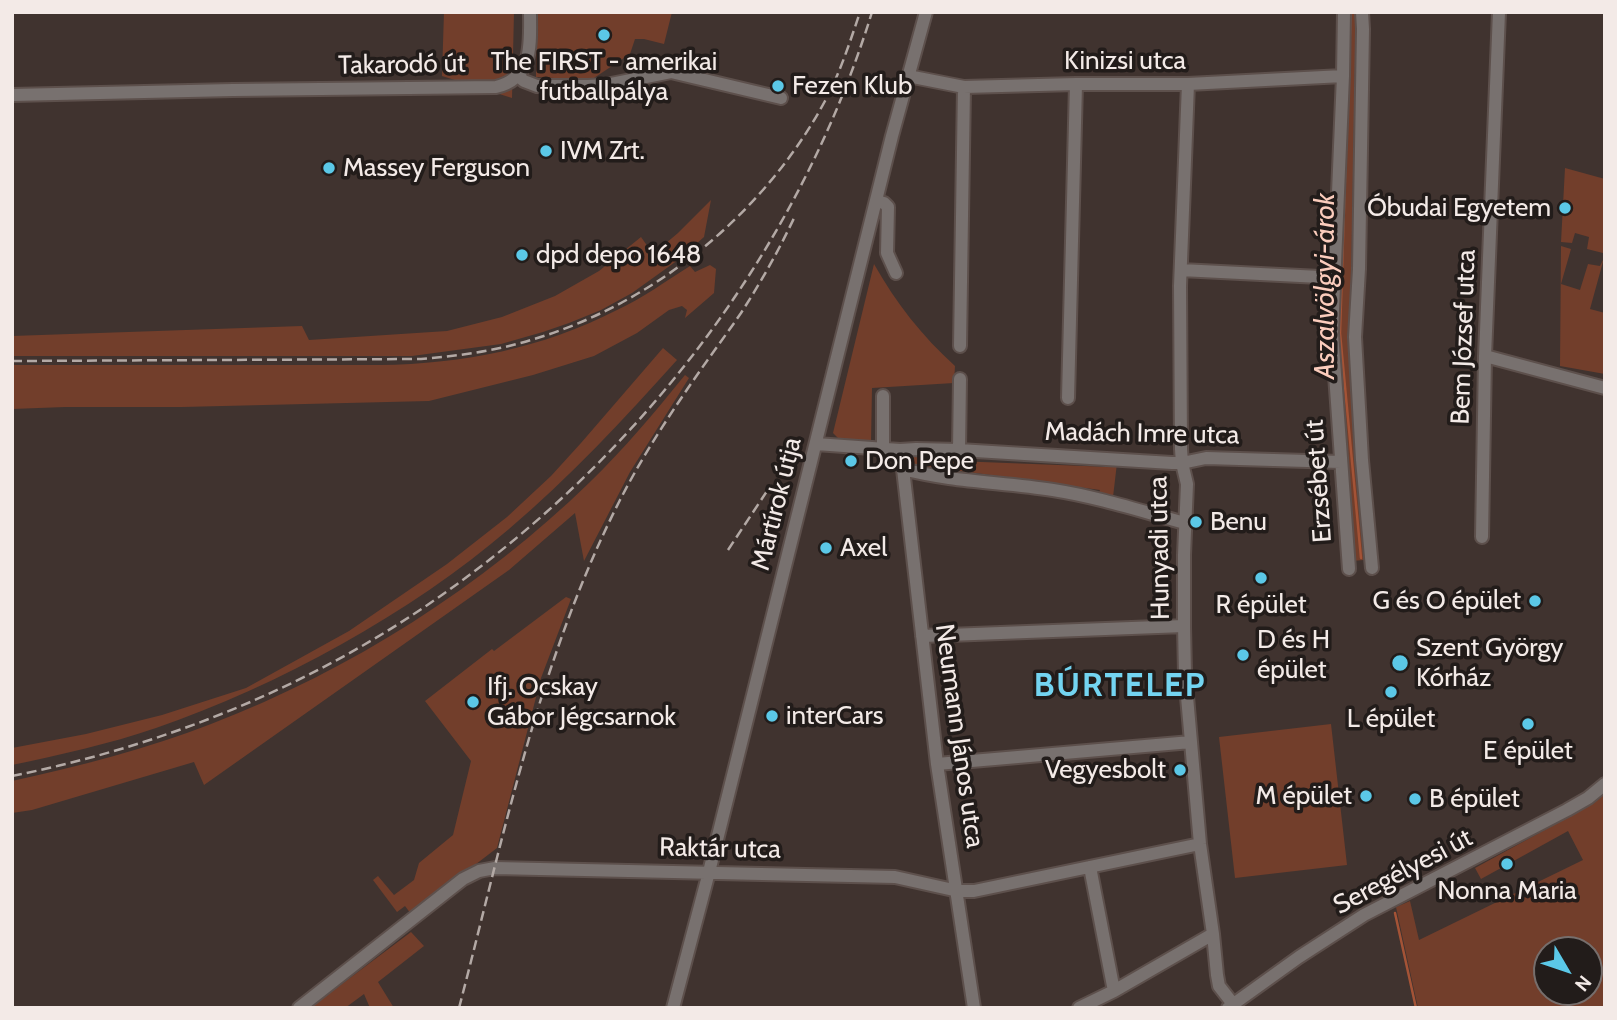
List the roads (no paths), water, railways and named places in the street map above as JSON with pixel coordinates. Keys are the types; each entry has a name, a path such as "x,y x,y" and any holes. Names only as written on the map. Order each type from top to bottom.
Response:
{"street":[{"path":"530,12 529,56 518,76 524,82 537,86 606,85 671,72 781,98"},
{"name":"Mártírok útja","path":"673,1008 926,12"},
{"name":"Erzsébet út","path":"1344,12 1332,345 1349,569"},
{"name":"Erzsébet út","path":"1362,12 1359,270 1355,347 1372,568"},
{"name":"Bem József utca","path":"1482,537 1485,356 1499,12"},
{"name":"Takarodó út","path":"12,95 496,87 518,76"},
{"name":"Kinizsi utca","path":"908,76 964,87 1188,84 1343,76"},
{"path":"1068,398 1076,84"},
{"name":"Hunyadi utca","path":"1188,84 1180,387 1182,463 1187,484 1185,674 1200,844 1219,986 1230,1006"},
{"path":"960,345 964,87"},
{"path":"876,201 888,207 887,253 895,273"},
{"path":"1181,270 1320,277 1334,274"},
{"path":"1485,356 1605,388"},
{"path":"959,450 960,379"},
{"path":"883,449 884,396"},
{"name":"Madách Imre utca","path":"816,444 1182,463 1206,458 1341,462"},
{"path":"900,450 903,469 951,479 1054,490 1185,523"},
{"name":"Neumann János utca","path":"903,469 937,764 974,1008"},
{"path":"922,636 1184,626"},
{"path":"937,764 1191,742"},
{"name":"Seregélyesi út","path":"1230,1006 1298,957 1364,915 1567,810 1605,785"},
{"name":"Raktár utca","path":"299,1008 463,879 479,871 495,868 895,877 958,891 974,891 1200,844"},
{"path":"1090,867 1114,991"},
{"path":"1079,1008 1213,934"}],"waterway":[{"name":"Aszalvölgyi-árok","path":"1349,52 1351,12"},
{"name":"Aszalvölgyi-árok","path":"1347,115 1340,333 1361,558"},
{"name":"Aszalvölgyi-árok","path":"1395,913 1416,1008"}],"railway":[{"path":"12,361 421,359 504,347 576,324 620,303 662,278 738,217 771,181 800,142 825,101 860,12"},
{"path":"12,776 66,764 172,732 224,713 325,666 420,610 497,554 569,491 636,423 697,350 752,271 799,189 840,102 872,12"},
{"path":"459,1008 526,749 545,685 592,560 646,453 748,301 795,216"},
{"path":"728,550 771,485"}],"place":[{"name":"The FIRST - amerikai futballpálya","path":"604,35"},
{"name":"Fezen Klub","path":"778,86"},
{"name":"IVM Zrt.","path":"546,151"},
{"name":"Massey Ferguson","path":"329,168"},
{"name":"Óbudai Egyetem","path":"1565,208"},
{"name":"dpd depo 1648","path":"522,255"},
{"name":"Don Pepe","path":"851,461"},
{"name":"Benu","path":"1196,522"},
{"name":"Axel","path":"826,548"},
{"name":"R épület","path":"1261,578"},
{"name":"G és O épület","path":"1535,601"},
{"name":"D és H épület","path":"1243,655"},
{"name":"Szent György Kórház","path":"1400,663"},
{"name":"L épület","path":"1391,692"},
{"name":"Ifj. Ocskay Gábor Jégcsarnok","path":"473,702"},
{"name":"interCars","path":"772,716"},
{"name":"E épület","path":"1528,724"},
{"name":"Vegyesbolt","path":"1180,770"},
{"name":"M épület","path":"1366,796"},
{"name":"B épület","path":"1415,799"},
{"name":"Nonna Maria","path":"1507,864"}],"district":[{"name":"BÚRTELEP","path":"1120,686"}]}
